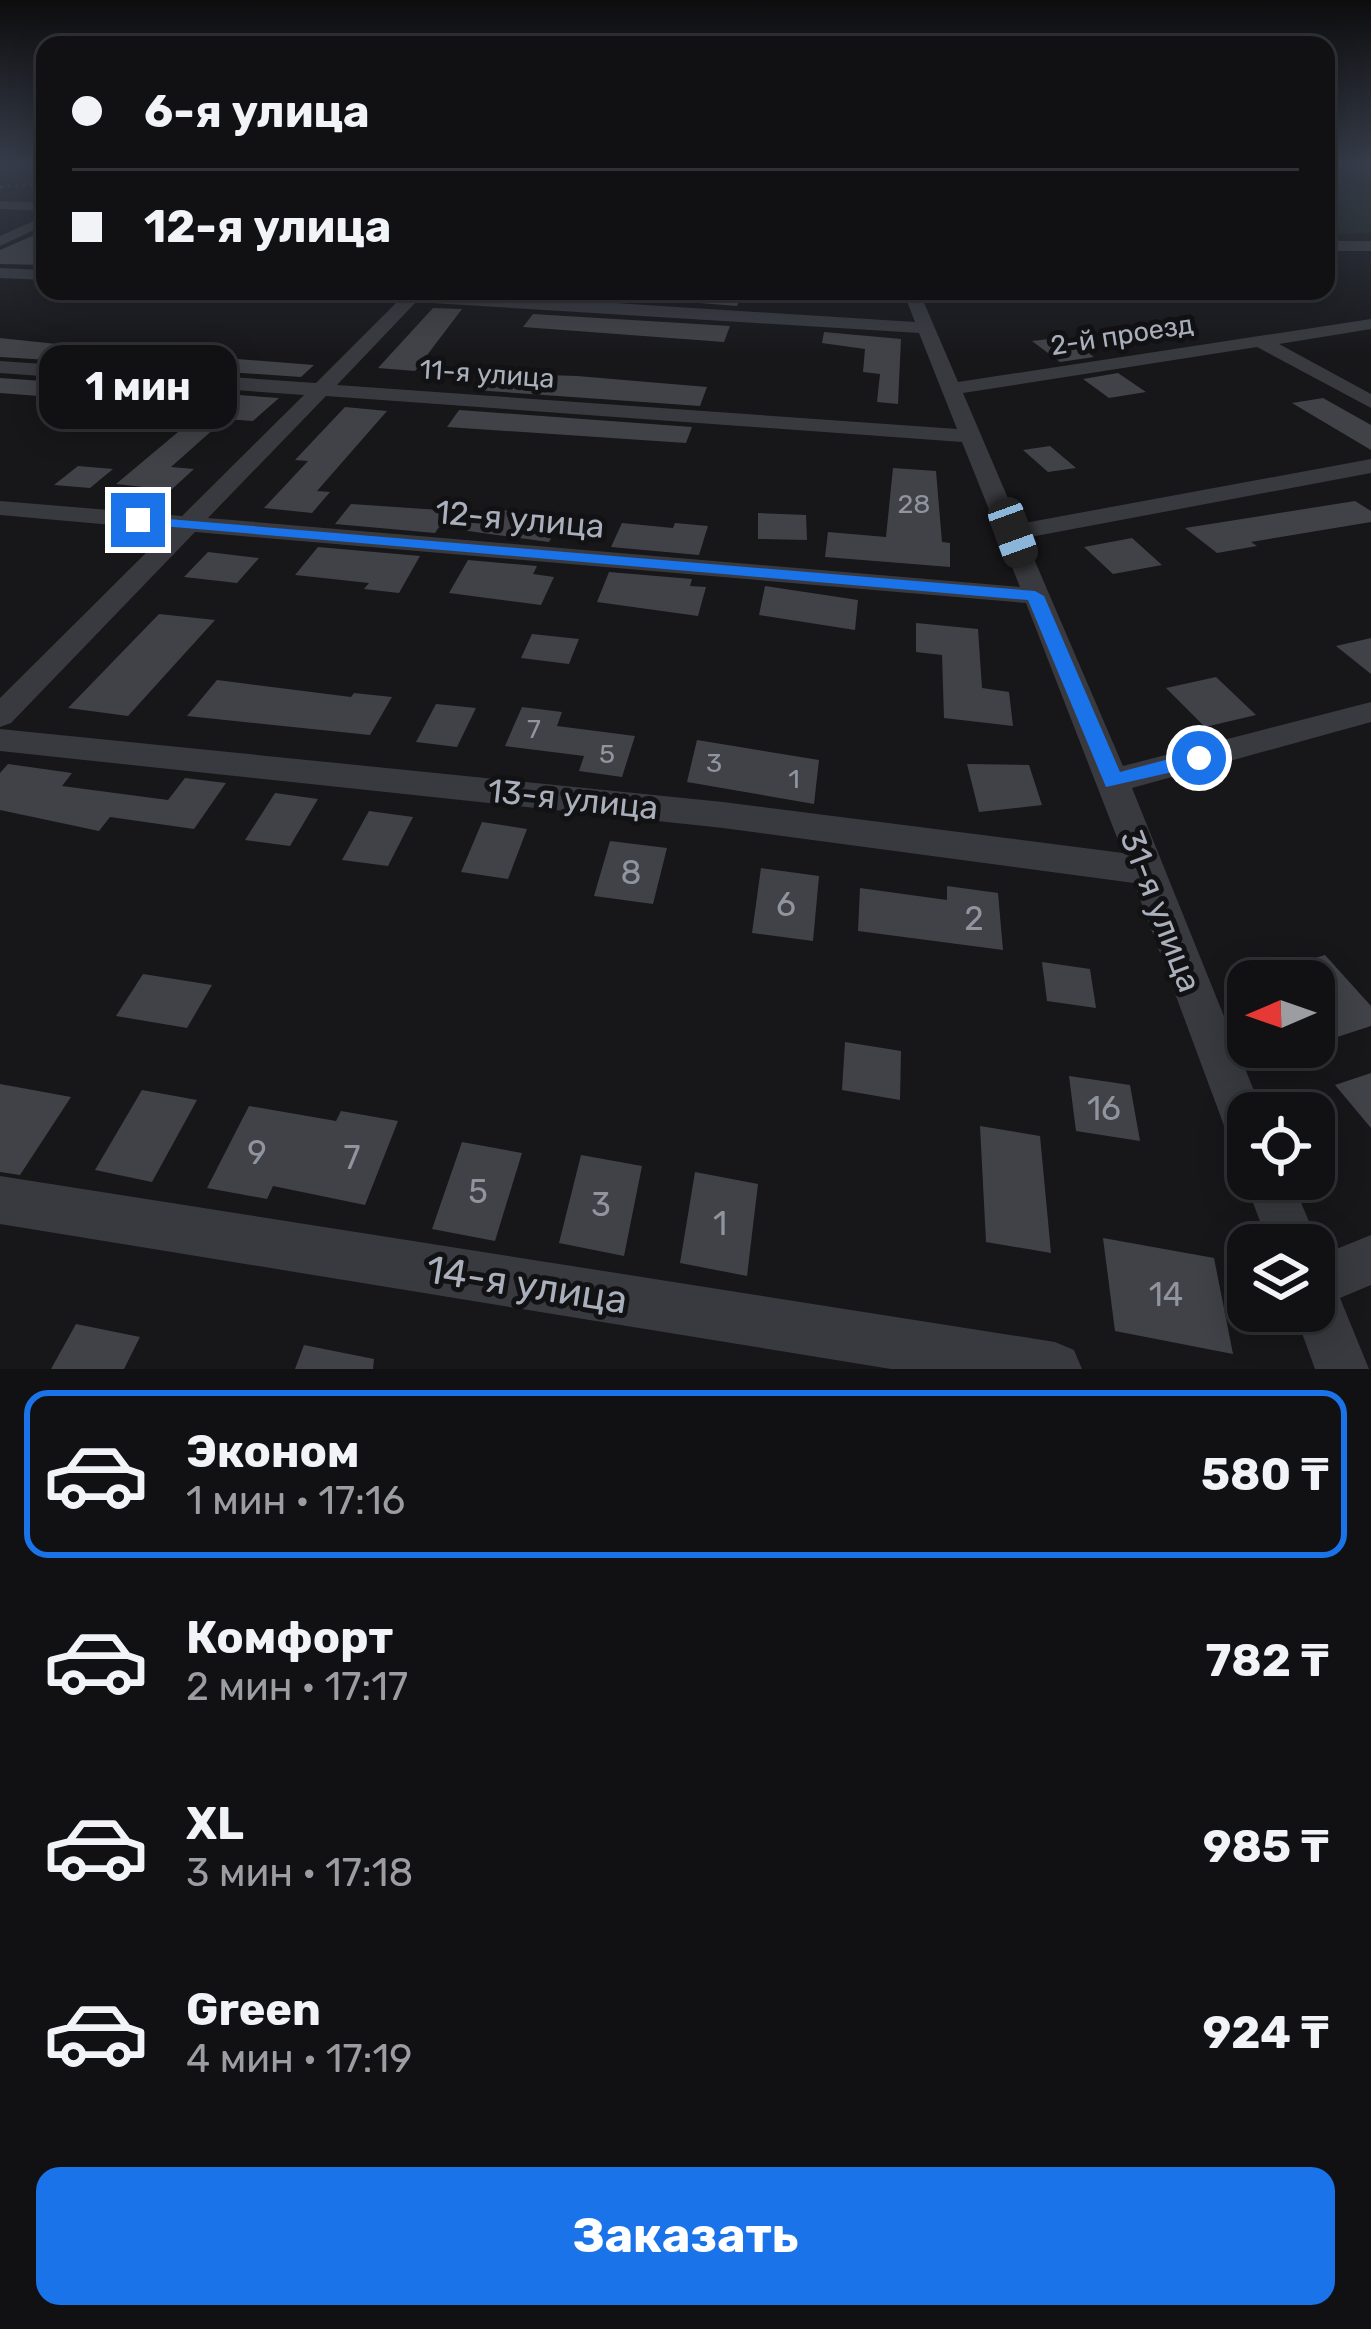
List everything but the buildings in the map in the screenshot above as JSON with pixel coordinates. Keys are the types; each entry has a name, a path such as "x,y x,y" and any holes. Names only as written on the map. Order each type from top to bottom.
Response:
{"street":[{"path":"0,242 29,228"},
{"path":"1335,246 1371,246"},
{"path":"0,273 36,275"},
{"path":"0,716 409,300"},
{"path":"506,300 928,328"},
{"name":"31-я улица","path":"915,300 1113,782 1232,1092"},
{"name":"2-й проезд","path":"953,389 1371,324"},
{"path":"1258,340 1371,402"},
{"name":"11-я улица","path":"0,367 970,436"},
{"path":"1013,533 1371,466"},
{"name":"12-я улица","path":"0,508 1035,596"},
{"path":"1113,782 1371,712"},
{"name":"13-я улица","path":"0,740 700,812 1144,870"},
{"name":"14-я улица","path":"0,1200 1055,1369"},
{"path":"1335,1275 1371,1260"},
{"path":"1328,1332 1342,1369"}],"shaded area":[{"path":"1335,228 1371,228 1371,233 1335,235"}],"route":[{"path":"138,520 1035,596 1113,782 1199,758"}]}
